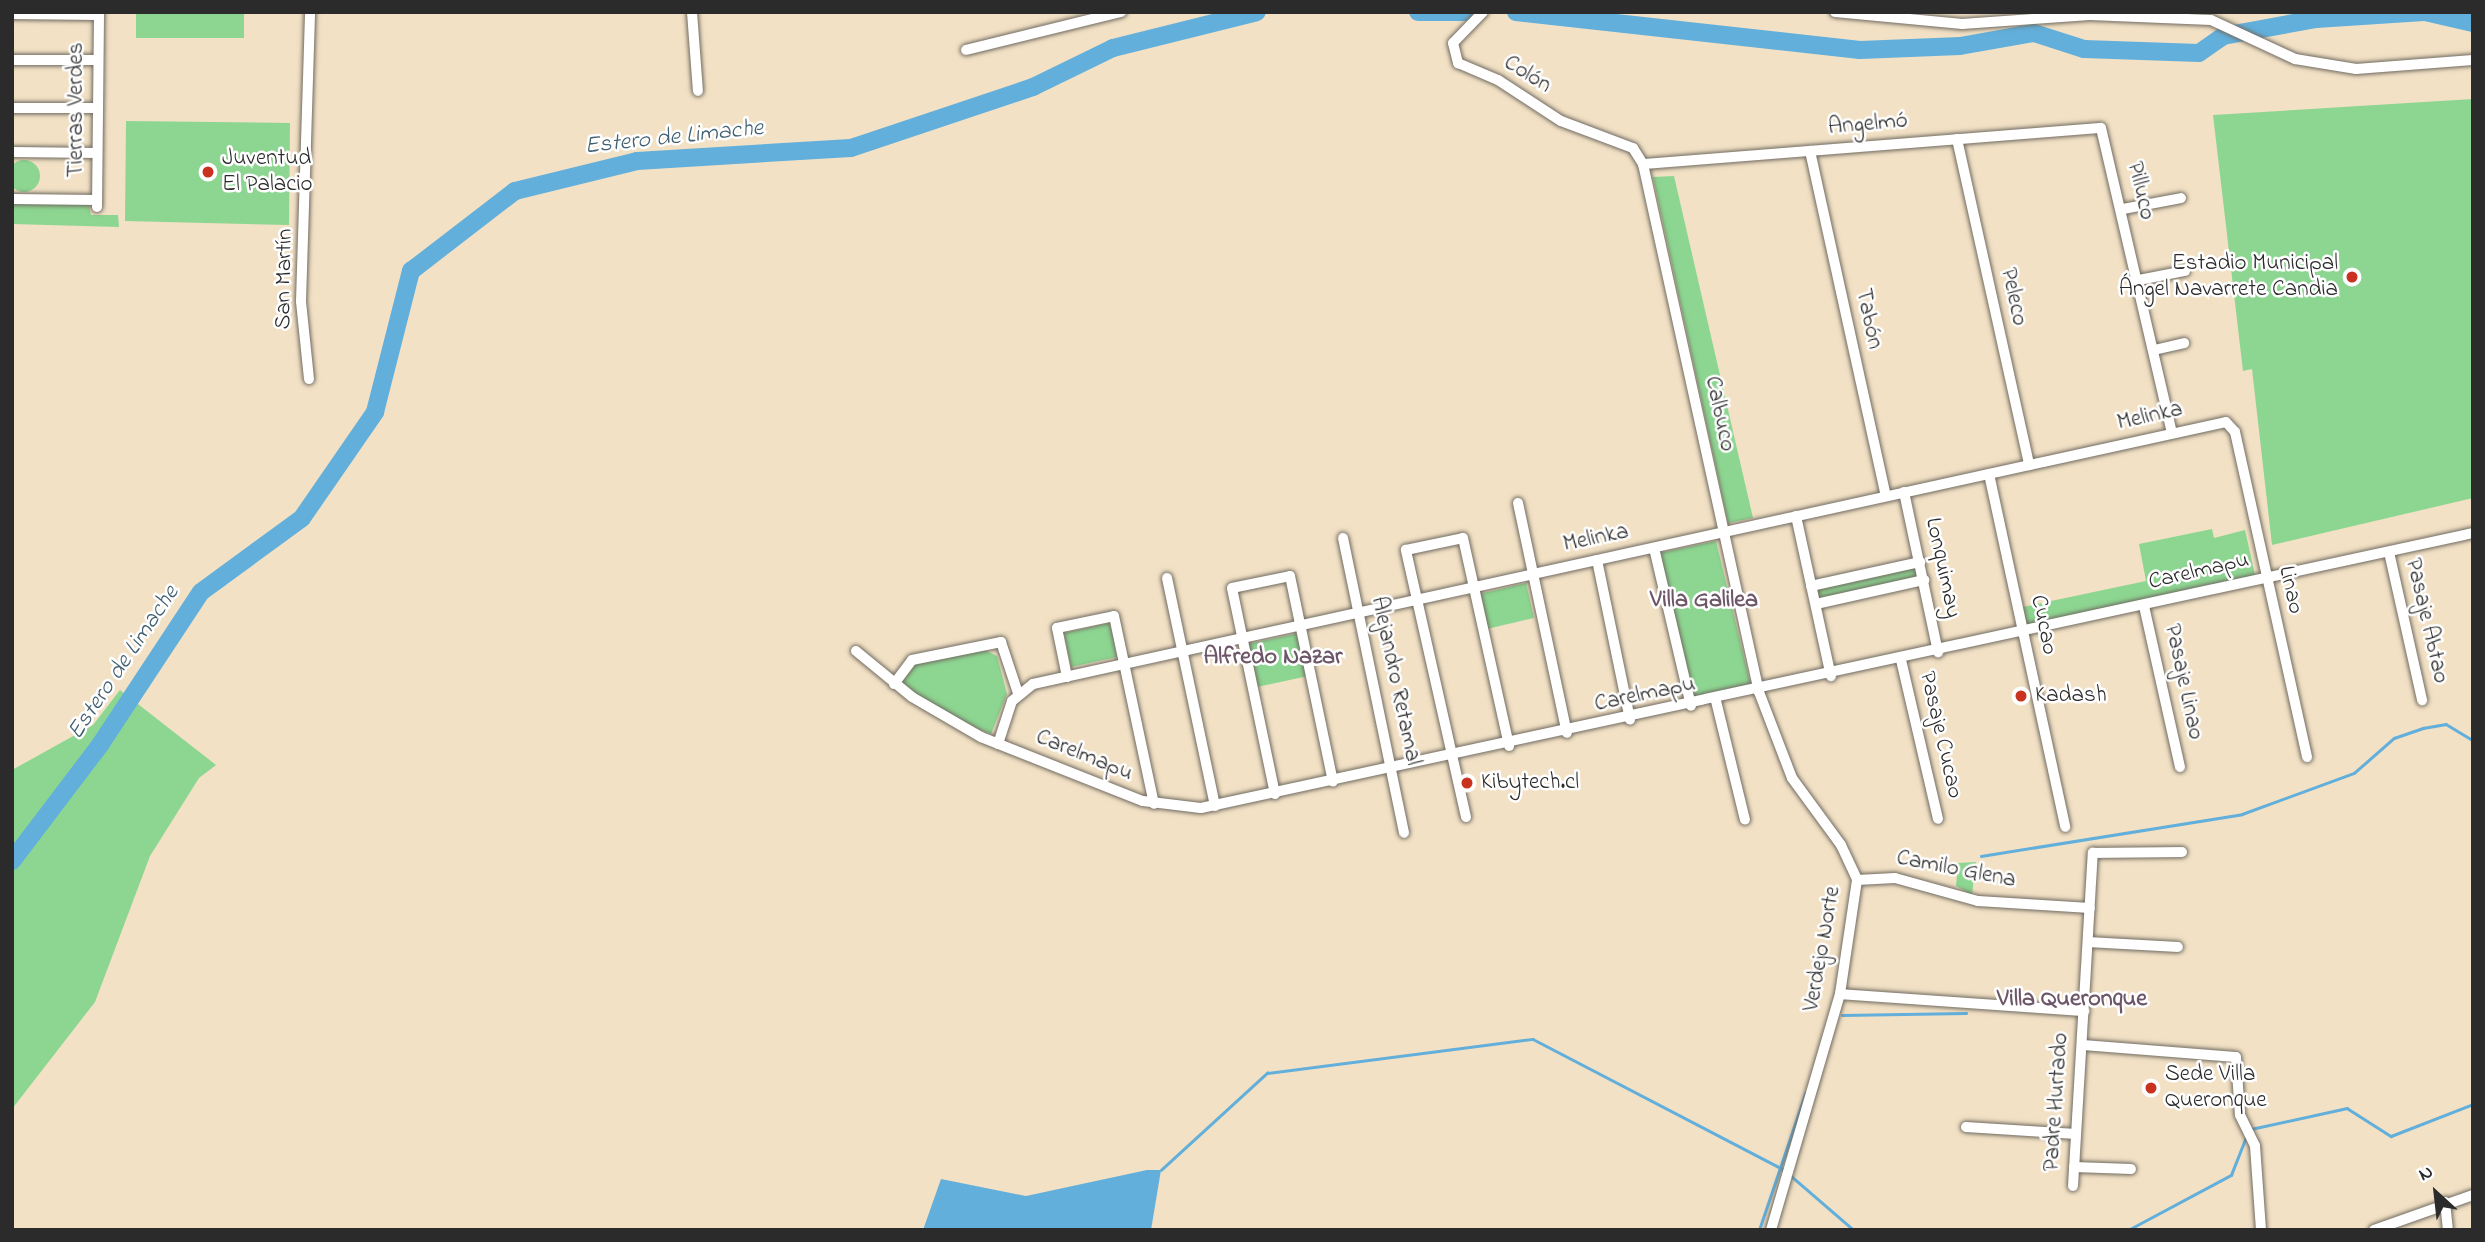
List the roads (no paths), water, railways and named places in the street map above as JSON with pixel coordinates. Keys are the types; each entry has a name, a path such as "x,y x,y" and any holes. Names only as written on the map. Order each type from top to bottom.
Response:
{"street":[{"name":"San Martín","path":"309,379 301,301 310,12"},
{"path":"692,12 698,91"},
{"path":"966,50 1121,12"},
{"name":"Colón","path":"1483,12 1454,40 1458,63 1498,79 1561,121 1633,148"},
{"path":"1835,12 1962,24 2090,15 2211,20 2295,59 2356,69 2473,60"},
{"path":"12,13 99,14"},
{"name":"Tierras Verdes","path":"12,199 97,204 99,14"},
{"path":"12,60 98,60"},
{"path":"12,108 97,108"},
{"name":"Angelmó","path":"1643,164 2097,128"},
{"name":"Pilluco","path":"2097,128 2104,131 2172,433"},
{"name":"Peleco","path":"1957,139 2029,465"},
{"name":"Calbuco","path":"1633,148 1643,164 1759,692"},
{"name":"Tabón","path":"1810,151 1886,496"},
{"path":"12,152 97,153"},
{"path":"2123,209 2181,198"},
{"path":"2139,280 2185,271"},
{"path":"2154,350 2183,343"},
{"name":"Melinka","path":"1018,693 1067,677 1124,664 2221,422 2235,432"},
{"name":"Linao","path":"2235,432 2307,757"},
{"name":"Cucao","path":"1989,474 2065,827"},
{"name":"Lonquimay","path":"1904,492 1938,652"},
{"path":"1518,503 1567,733"},
{"path":"1796,516 1831,676"},
{"name":"Carelmapu","path":"856,651 894,684 998,744 1154,804 1215,806 1630,720 2473,533"},
{"name":"Alejandro Retamal","path":"1343,538 1404,833"},
{"path":"1466,817 1406,550 1463,538 1509,746"},
{"path":"1654,548 1691,706"},
{"name":"Pasaje Abtao","path":"2389,551 2422,700"},
{"path":"1597,561 1630,720"},
{"path":"1811,586 1920,562"},
{"path":"1275,794 1232,588 1290,576 1333,782"},
{"path":"1167,578 1215,806"},
{"path":"1816,604 1924,580"},
{"name":"Pasaje Linao","path":"2144,606 2180,766"},
{"path":"1067,677 1057,628 1114,616 1154,804"},
{"path":"894,684 912,660 1002,642 1018,693 998,744"},
{"name":"Pasaje Cucao","path":"1901,660 1938,819"},
{"name":"Verdejo Norte","path":"1759,692 1792,778 1841,845 1857,880 1840,994 1772,1230"},
{"path":"1716,701 1745,820"},
{"name":"Padre Hurtado","path":"2073,1186 2093,853 2182,852"},
{"name":"Camilo Glena","path":"1857,880 1897,878 1978,901 2090,908"},
{"path":"2088,942 2178,947"},
{"path":"1840,994 2084,1011"},
{"path":"2082,1045 2236,1057 2261,1230"},
{"path":"1966,1127 2076,1134"},
{"path":"2074,1167 2131,1169"},
{"path":"2374,1230 2445,1202 2473,1195"},
{"path":"2445,1202 2448,1230"}],"water":[{"path":"1147,1170 1161,1170 1151,1230 923,1230 941,1179 1026,1196"}],"waterway":[{"name":"Estero de Limache","path":"12,861 100,745 201,592 302,518 375,412 411,271 515,191 637,161 851,148 1033,87 1113,48 1257,12"},
{"name":"Estero de Limache","path":"1418,12 1465,12"},
{"name":"Estero de Limache","path":"1516,12 1860,50 1960,46 2034,33 2084,49 2199,53 2223,36 2316,19 2424,12"},
{"name":"Estero de Limache","path":"2425,12 2473,23"},
{"path":"1981,856 2242,814 2354,773 2394,738 2423,728 2446,724 2473,740"},
{"path":"1842,1015 1966,1013"},
{"path":"1161,1170 1267,1073 1533,1039 1785,1170"},
{"path":"1759,1230 1805,1094"},
{"path":"2251,1129 2347,1108 2391,1136 2473,1104"},
{"path":"2128,1230 2231,1175 2246,1137"},
{"path":"1790,1175 1854,1230"}],"place":[{"name":"Juventud El Palacio","path":"208,172"},
{"name":"Estadio Municipal Ángel Navarrete Candia","path":"2352,277"},
{"name":"Kadash","path":"2021,696"},
{"name":"Kibytech.cl","path":"1467,783"},
{"name":"Sede Villa Queronque","path":"2151,1088"}],"district":[{"name":"Villa Galilea","path":"1704,601"},
{"name":"Alfredo Nazar","path":"1273,658"},
{"name":"Villa Queronque","path":"2072,1000"}]}
